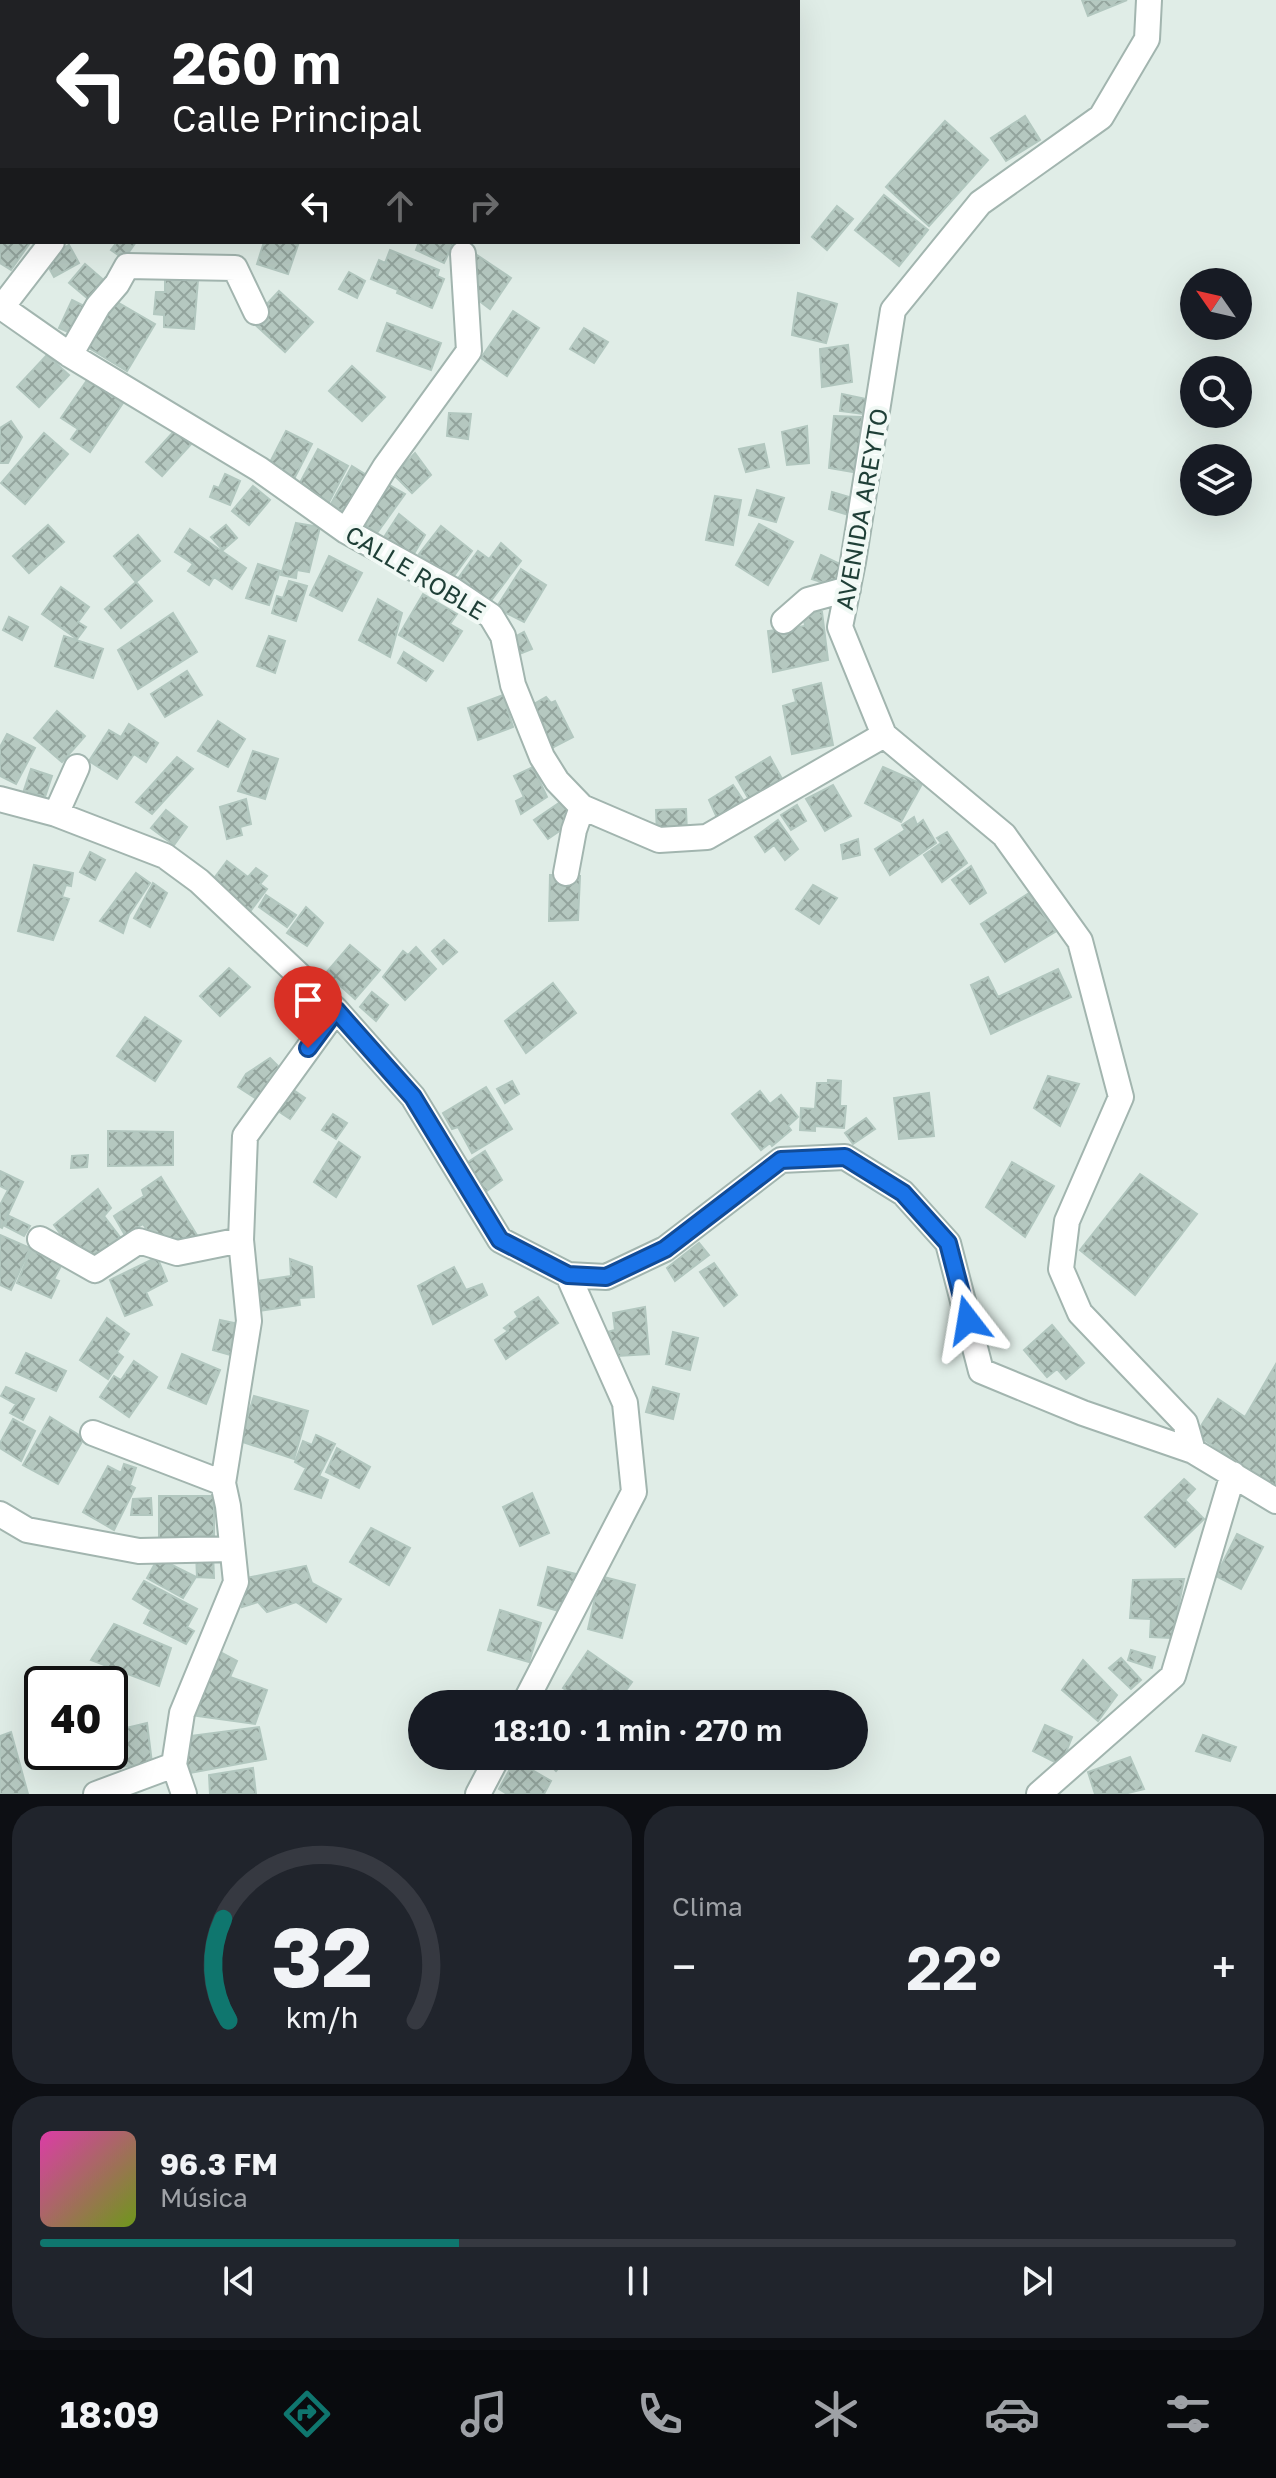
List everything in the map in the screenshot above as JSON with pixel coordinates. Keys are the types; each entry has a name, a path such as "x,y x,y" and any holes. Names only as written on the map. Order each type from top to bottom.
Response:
{"street":[{"name":"AVENIDA AREYTO","path":"1149,0 1147,39 1101,117 980,203 893,310 840,627 884,735 1004,835 1080,941 1121,1097 1067,1221 1061,1269 1080,1313 1185,1423 1193,1451"},
{"path":"1,306 50,244"},
{"path":"346,531 385,467 469,351 463,254"},
{"path":"70,355 98,306 117,284 127,266 235,268 256,312"},
{"name":"CALLE ROBLE","path":"1,306 70,355 259,469 346,531 451,589 491,616 503,636 513,685 542,757 557,781 582,807 659,840 707,837 884,735"},
{"path":"784,621 808,600 848,589"},
{"path":"56,814 77,767"},
{"path":"0,799 56,814 165,856 199,881 336,1010 413,1097 500,1240 568,1275 606,1277 665,1249 781,1160 845,1157 903,1193 948,1243 981,1371 1083,1413 1193,1451 1276,1501"},
{"path":"566,873 582,807"},
{"path":"184,1794 174,1765 182,1713 236,1582 223,1483 249,1321 241,1240 245,1136 336,1010"},
{"path":"40,1239 95,1270 139,1241 177,1253 241,1240"},
{"path":"531,1690 634,1492 625,1403 568,1275"},
{"path":"93,1433 223,1483"},
{"path":"1039,1794 1173,1676 1233,1474"},
{"path":"0,1514 27,1530 139,1551 232,1549"},
{"path":"96,1794 174,1765"},
{"path":"478,1794 491,1770"}],"building":[{"path":"1082,0 1127,0 1088,16"},
{"path":"1025,116 1040,140 1006,161 991,138"},
{"path":"945,121 988,160 929,226 886,187"},
{"path":"884,195 928,230 899,266 855,230"},
{"path":"837,206 853,219 827,250 812,237"},
{"path":"0,244 29,244 11,270 0,263"},
{"path":"116,244 135,244 124,259 111,250"},
{"path":"263,244 298,244 288,274 257,264"},
{"path":"418,244 453,244 444,263 416,250"},
{"path":"69,245 79,263 54,277 43,257"},
{"path":"390,250 439,270 437,276 444,279 432,308 371,279 379,260 385,263"},
{"path":"477,255 511,278 490,309 470,294 468,268"},
{"path":"85,264 108,284 93,303 69,283"},
{"path":"349,272 365,281 357,298 339,289"},
{"path":"165,279 198,280 194,329 164,327 164,315 154,314 156,292 165,292"},
{"path":"279,291 313,322 285,352 251,321"},
{"path":"798,293 837,304 826,343 792,335"},
{"path":"112,299 155,324 127,371 84,345"},
{"path":"72,300 90,309 77,336 59,328"},
{"path":"513,311 539,328 507,376 481,358"},
{"path":"387,323 441,343 431,370 377,351"},
{"path":"584,328 608,342 594,363 570,349"},
{"path":"848,345 852,382 822,387 820,349"},
{"path":"47,355 69,375 39,407 17,387"},
{"path":"352,366 385,397 362,421 329,391"},
{"path":"90,376 125,400 90,452 71,439 78,429 61,418"},
{"path":"842,394 866,399 863,414 840,411"},
{"path":"449,413 471,414 468,439 447,436"},
{"path":"834,416 862,417 859,473 829,468"},
{"path":"11,421 22,437 8,463 0,463 0,428"},
{"path":"807,426 809,463 787,465 782,432"},
{"path":"176,429 192,443 162,476 146,462"},
{"path":"286,431 312,444 293,481 267,468"},
{"path":"44,433 68,454 25,504 1,483"},
{"path":"764,444 769,467 746,472 739,449"},
{"path":"318,449 348,466 327,506 296,490"},
{"path":"415,453 431,475 412,493 394,475"},
{"path":"352,466 373,479 350,517 331,504"},
{"path":"225,474 240,481 230,505 210,497 214,486 219,488"},
{"path":"381,480 405,494 377,533 358,521"},
{"path":"253,486 270,500 249,525 232,511"},
{"path":"757,490 784,498 776,522 749,515"},
{"path":"832,492 859,500 855,517 829,509"},
{"path":"715,496 741,500 733,545 706,540"},
{"path":"399,514 425,535 411,559 381,542"},
{"path":"296,523 320,527 309,572 297,570 296,578 281,575"},
{"path":"759,524 793,542 768,585 736,565"},
{"path":"48,525 64,542 29,573 13,556"},
{"path":"226,525 237,538 223,550 211,537"},
{"path":"441,526 472,551 451,580 419,554"},
{"path":"190,529 246,568 232,589 214,577 209,585 188,571 193,564 175,552"},
{"path":"138,535 160,561 136,582 114,556"},
{"path":"501,543 521,561 487,606 454,584 478,551 489,559"},
{"path":"821,555 842,565 834,586 812,579"},
{"path":"329,556 362,573 342,611 310,595"},
{"path":"258,564 280,571 269,605 246,598"},
{"path":"521,569 546,585 524,622 496,608"},
{"path":"289,581 307,586 296,621 272,613 277,596 283,598"},
{"path":"136,582 152,601 121,628 105,609"},
{"path":"61,587 89,607 78,622 86,627 77,639 42,614"},
{"path":"423,594 457,614 450,624 462,631 443,661 399,635"},
{"path":"378,599 402,613 390,657 359,640"},
{"path":"803,612 822,612 828,660 773,672 768,631 805,626"},
{"path":"173,613 197,652 138,689 118,650"},
{"path":"9,617 28,627 22,640 3,630"},
{"path":"524,632 532,649 517,655 511,639"},
{"path":"64,636 103,649 93,678 55,666"},
{"path":"269,636 285,641 275,673 257,666"},
{"path":"404,652 433,671 426,681 398,663"},
{"path":"187,671 202,695 165,717 151,694"},
{"path":"821,683 833,745 792,754 783,706 796,702 793,690"},
{"path":"503,695 513,727 478,740 468,708"},
{"path":"546,697 551,703 555,701 573,737 546,751 534,704"},
{"path":"57,711 85,736 62,762 34,738"},
{"path":"218,721 245,739 228,767 198,751"},
{"path":"129,724 158,743 146,762 134,754 117,779 89,761 109,730 121,737"},
{"path":"7,734 35,748 16,784 0,776 0,747"},
{"path":"253,751 278,759 265,799 238,791"},
{"path":"177,757 193,769 152,814 136,802"},
{"path":"770,757 786,786 751,803 736,777"},
{"path":"533,767 547,797 521,814 516,801 524,797 514,776"},
{"path":"883,767 922,784 901,822 865,803"},
{"path":"31,769 52,776 45,797 24,790"},
{"path":"733,785 745,803 718,820 709,800"},
{"path":"833,785 851,816 825,831 806,799"},
{"path":"246,799 251,824 240,827 242,835 227,839 220,807"},
{"path":"562,801 574,821 548,839 534,820"},
{"path":"797,805 806,821 791,830 781,815"},
{"path":"686,809 687,833 657,834 656,810"},
{"path":"166,810 187,827 174,845 151,828"},
{"path":"914,817 917,825 923,820 936,843 890,875 875,849 905,830 902,825"},
{"path":"778,820 798,849 785,860 774,845 765,852 755,837"},
{"path":"947,832 967,863 942,882 924,855 941,843 937,838"},
{"path":"858,839 860,855 843,859 841,845"},
{"path":"90,852 105,860 95,880 80,872"},
{"path":"227,861 248,877 256,868 267,876 260,884 267,889 249,913 212,881"},
{"path":"34,865 73,873 71,886 66,885 62,897 69,899 53,940 18,931"},
{"path":"971,866 986,893 970,904 952,880"},
{"path":"136,873 150,883 129,915 123,933 100,921"},
{"path":"550,875 580,876 578,920 549,921"},
{"path":"153,883 167,893 150,927 134,918"},
{"path":"813,885 837,898 819,924 796,909"},
{"path":"1029,893 1055,932 1005,962 981,924"},
{"path":"266,895 296,915 287,927 259,907"},
{"path":"306,907 323,923 307,946 287,933"},
{"path":"444,940 457,952 443,964 432,951"},
{"path":"350,945 380,970 355,999 326,973"},
{"path":"416,947 436,969 405,1000 383,977 403,951 408,955"},
{"path":"229,968 250,987 220,1016 200,996"},
{"path":"1058,969 1071,997 991,1034 971,985 988,977 998,997"},
{"path":"553,983 576,1013 526,1053 505,1021"},
{"path":"372,992 388,1005 376,1021 360,1007"},
{"path":"145,1017 181,1041 155,1081 117,1056"},
{"path":"270,1058 279,1067 267,1079 273,1083 260,1101 238,1087 246,1074"},
{"path":"1048,1076 1079,1084 1060,1126 1034,1108"},
{"path":"828,1080 841,1081 840,1106 846,1106 844,1128 815,1126 815,1131 800,1130 801,1108 815,1109 817,1083 828,1083"},
{"path":"512,1081 519,1094 505,1103 497,1089"},
{"path":"486,1087 512,1129 472,1153 458,1127 452,1129 443,1113"},
{"path":"292,1089 305,1098 290,1119 278,1111"},
{"path":"760,1091 770,1104 781,1095 798,1117 788,1126 791,1130 772,1146 770,1143 761,1150 732,1114"},
{"path":"929,1093 934,1136 899,1139 894,1098"},
{"path":"333,1114 347,1123 336,1139 322,1130"},
{"path":"866,1118 875,1129 853,1144 845,1133"},
{"path":"108,1131 173,1132 173,1165 108,1166"},
{"path":"339,1142 360,1157 336,1197 314,1182"},
{"path":"485,1151 502,1180 484,1193 468,1162"},
{"path":"88,1155 87,1167 71,1168 72,1156"},
{"path":"1012,1162 1054,1186 1025,1237 986,1207"},
{"path":"0,1171 23,1182 2,1228 0,1205 8,1190 0,1186"},
{"path":"1140,1174 1197,1214 1135,1295 1080,1250"},
{"path":"161,1177 198,1237 173,1245 154,1240 143,1224 125,1235 114,1216 144,1196 142,1190"},
{"path":"98,1189 111,1208 104,1216 120,1237 93,1259 85,1249 77,1257 54,1225"},
{"path":"9,1216 30,1226 24,1236 5,1226"},
{"path":"0,1235 30,1248 11,1290 0,1285"},
{"path":"699,1243 709,1255 675,1281 667,1268"},
{"path":"31,1250 62,1264 54,1279 59,1281 51,1298 17,1283"},
{"path":"157,1257 167,1281 146,1292 152,1305 125,1316 110,1280"},
{"path":"290,1259 312,1267 314,1297 299,1298 300,1305 258,1311 256,1281 291,1276"},
{"path":"714,1263 737,1295 724,1306 700,1272"},
{"path":"454,1267 466,1290 482,1284 487,1295 433,1324 418,1286"},
{"path":"538,1297 558,1323 506,1359 495,1340 508,1331 504,1328 518,1317 515,1312"},
{"path":"645,1307 649,1354 618,1356 618,1349 609,1350 607,1332 615,1330 613,1313"},
{"path":"107,1318 129,1334 117,1352 123,1357 108,1379 80,1360"},
{"path":"220,1320 239,1324 234,1356 213,1350"},
{"path":"1052,1325 1084,1363 1066,1379 1057,1369 1047,1377 1024,1350"},
{"path":"673,1332 698,1338 690,1370 666,1364"},
{"path":"26,1353 66,1371 56,1391 16,1373"},
{"path":"182,1354 220,1370 206,1404 168,1388"},
{"path":"134,1361 157,1377 129,1417 100,1397 114,1376 121,1380"},
{"path":"1276,1364 1276,1489 1196,1434 1218,1399 1245,1417"},
{"path":"6,1387 34,1399 23,1420 10,1413 16,1404 1,1396"},
{"path":"653,1387 679,1394 673,1419 646,1412"},
{"path":"254,1396 308,1411 294,1459 240,1441"},
{"path":"50,1417 84,1438 58,1484 23,1465"},
{"path":"13,1419 35,1431 21,1461 0,1448"},
{"path":"316,1435 335,1444 319,1476 328,1480 321,1498 295,1489 306,1468 295,1462 303,1441 312,1445"},
{"path":"337,1448 370,1467 359,1488 326,1472"},
{"path":"124,1464 136,1468 130,1485 135,1488 114,1530 83,1512 108,1466 121,1473"},
{"path":"1184,1479 1195,1489 1185,1500 1204,1519 1175,1547 1145,1517"},
{"path":"532,1493 549,1533 520,1546 503,1507"},
{"path":"159,1496 214,1496 214,1540 159,1540"},
{"path":"151,1498 152,1515 131,1515 133,1499"},
{"path":"371,1528 410,1548 389,1585 350,1562"},
{"path":"1237,1534 1263,1547 1241,1589 1216,1576"},
{"path":"196,1553 213,1553 214,1578 197,1577"},
{"path":"158,1558 196,1577 183,1598 147,1578"},
{"path":"306,1566 312,1583 341,1599 326,1622 296,1602 267,1612 258,1602 242,1607 246,1578"},
{"path":"548,1567 580,1575 569,1614 538,1605"},
{"path":"600,1576 635,1585 622,1638 588,1629"},
{"path":"1184,1579 1172,1638 1150,1637 1151,1619 1130,1618 1133,1580"},
{"path":"144,1581 197,1609 187,1627 194,1631 186,1644 144,1623 151,1610 133,1599"},
{"path":"500,1610 541,1623 529,1662 488,1650"},
{"path":"114,1624 171,1648 159,1686 128,1674 128,1666 107,1666 91,1660"},
{"path":"1131,1650 1155,1657 1152,1668 1128,1660"},
{"path":"218,1651 237,1661 230,1677 267,1690 255,1724 190,1715"},
{"path":"588,1651 632,1682 626,1690 563,1688"},
{"path":"1121,1658 1141,1680 1131,1689 1109,1668"},
{"path":"1083,1660 1117,1695 1098,1721 1062,1690"},
{"path":"147,1723 152,1763 128,1766 128,1728"},
{"path":"1045,1725 1072,1737 1061,1765 1033,1751"},
{"path":"259,1727 266,1759 184,1774 182,1737"},
{"path":"11,1732 28,1794 0,1794 0,1736"},
{"path":"1203,1735 1236,1747 1230,1761 1196,1751"},
{"path":"1130,1757 1144,1789 1124,1794 1095,1794 1088,1772"},
{"path":"253,1768 256,1794 210,1794 209,1775"},
{"path":"509,1770 532,1770 551,1781 544,1794 507,1794 499,1789"}],"route":[{"path":"308,1048 336,1010 413,1097 500,1240 568,1275 606,1277 665,1249 781,1160 845,1157 903,1193 948,1243 968,1320"}]}
